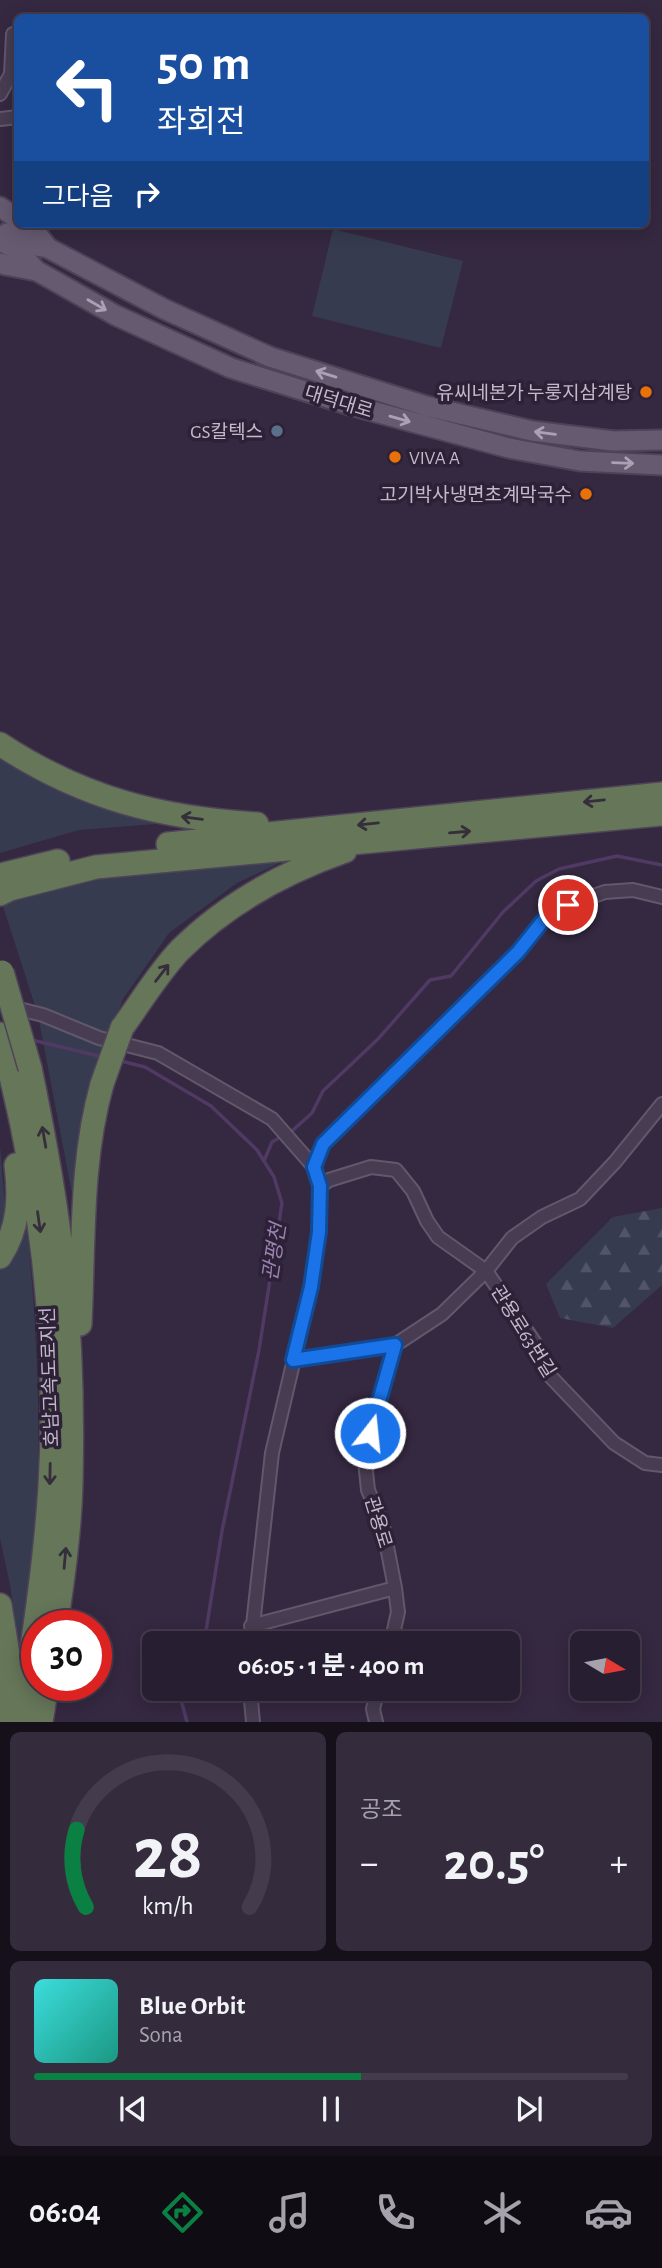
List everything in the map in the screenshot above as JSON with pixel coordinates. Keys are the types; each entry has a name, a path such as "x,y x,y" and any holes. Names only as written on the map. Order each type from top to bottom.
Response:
{"highway":[{"path":"0,744 30,764 75,785 118,802 152,811 186,818 244,824 334,827"},
{"path":"3,882 96,852 662,794"},
{"path":"3,882 96,867 662,814"},
{"path":"71,1485 86,1166 93,1115 122,1028 179,952 224,912 304,867 356,847 392,839"},
{"name":"호남고속도로지선","path":"1,969 30,1068 44,1137 58,1227 68,1331 71,1485 59,1610"},
{"name":"호남고속도로지선","path":"0,1034 25,1135 40,1228 49,1321 50,1484 43,1569 20,1722"},
{"path":"0,1094 19,1193 14,1228 0,1257"},
{"path":"0,1605 8,1654 6,1722"},
{"path":"41,1722 44,1701"}],"main road":[{"name":"대덕대로","path":"31,228 48,247"},
{"name":"대덕대로","path":"0,229 25,244 48,247 164,309 270,357 426,406 532,431 613,441 662,440"},
{"name":"대덕대로","path":"0,241 17,250 37,271 115,315 242,372 353,406 509,448 580,461 662,465"},
{"name":"대덕대로","path":"0,263 37,271"}],"street":[{"path":"0,94 11,74 13,34"},
{"path":"311,1163 323,1144 518,952 546,917 568,905 605,892 633,890 662,897"},
{"path":"0,1004 43,1015 99,1038 158,1053 272,1119 311,1163 320,1186 319,1232 311,1287 272,1452 251,1631"},
{"path":"293,1360 395,1345 443,1314 486,1271 512,1238 542,1217 580,1199 615,1162 662,1104"},
{"path":"320,1186 329,1180 371,1167 396,1170 413,1191 438,1237 486,1271"},
{"name":"관용로63번길","path":"486,1271 537,1346 550,1376 614,1443 645,1463 662,1465"},
{"name":"관용로","path":"394,1631 398,1612 395,1588 383,1526 368,1490 364,1452 395,1345"},
{"path":"251,1626 395,1588"},
{"path":"251,1701 253,1722"},
{"path":"375,1701 373,1709 376,1722"}],"green space":[{"path":"333,229 463,261 441,348 312,316"},
{"path":"0,754 168,823 79,830 0,853"},
{"path":"300,853 237,883 169,933 123,999 88,1093 74,1204 38,1015 2,903 98,874"},
{"path":"0,1146 6,1218 0,1228"},
{"path":"662,1208 662,1285 613,1328 560,1318 546,1284 613,1217"},
{"path":"27,1229 36,1339 38,1449 34,1540 26,1610 21,1610 20,1656 0,1538 0,1268 10,1260"}],"waterway":[{"path":"264,1161 272,1142 293,1130 312,1113 323,1091 378,1039 430,980 451,976 503,912 536,881 559,869 617,856 662,865"},
{"name":"관평천","path":"32,1040 103,1057"},
{"name":"관평천","path":"117,1060 145,1067 211,1106 257,1150 274,1177 282,1203 259,1350 222,1531 206,1631"},
{"name":"관평천","path":"181,1701 187,1722"}],"place":[{"name":"유씨네본가 누룽지삼계탕","path":"646,392"},
{"name":"GS칼텍스","path":"277,431"},
{"name":"VIVA A","path":"395,457"},
{"name":"고기박사냉면초계막국수","path":"586,494"}],"route":[{"path":"370,1433 395,1345 293,1360 311,1287 319,1232 320,1186 314,1167 323,1144 518,952 546,917 568,905"}]}
